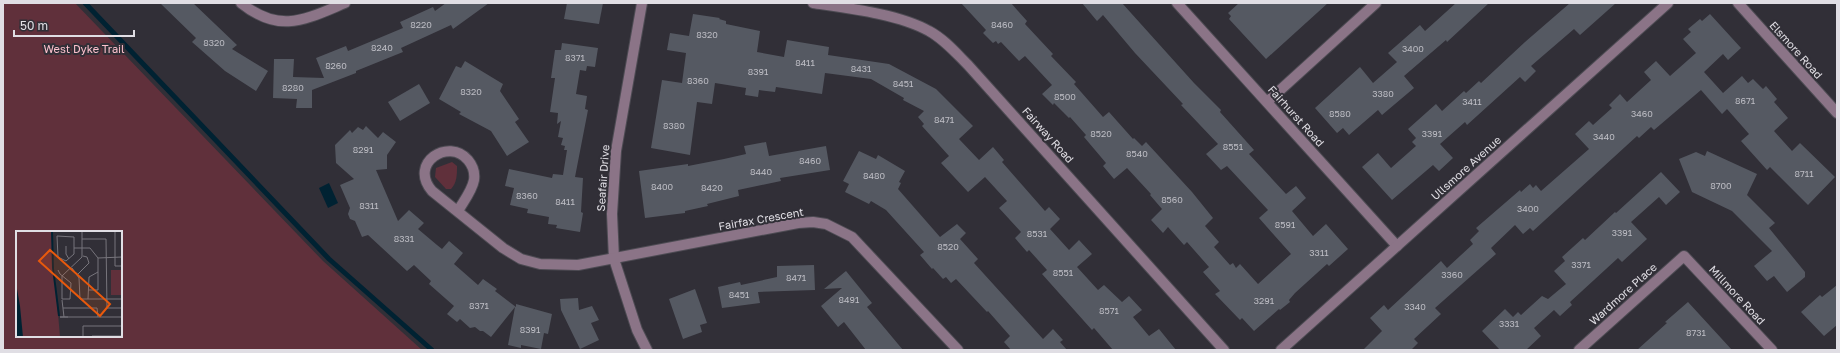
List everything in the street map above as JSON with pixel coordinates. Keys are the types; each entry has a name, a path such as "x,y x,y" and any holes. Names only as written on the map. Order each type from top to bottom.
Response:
{"street":[{"path":"241,3 253,12 271,20 289,22 308,18 346,3"},
{"name":"Seafair Drive","path":"642,3 613,175 612,214 614,259 637,330 647,350"},
{"name":"Fairway Road","path":"813,3 838,5 912,23 930,31 952,50 1224,350"},
{"name":"Fairhurst Road","path":"1177,3 1397,246"},
{"path":"1267,102 1376,3"},
{"name":"Ullsmore Avenue","path":"1281,350 1668,3"},
{"name":"Elsmore Road","path":"1738,3 1837,113"},
{"path":"450,151 462,155 471,164 474,172 474,180 471,189 458,211 432,191 426,184 424,169 428,162 441,152 450,151"},
{"name":"Fairfax Crescent","path":"458,211 503,248 521,259 540,264 578,265 798,223 813,222 826,224 852,237 958,350"},
{"name":"Wardmore Place","path":"1579,350 1684,256"},
{"name":"Millmore Road","path":"1684,256 1772,350"}],"green space":[{"name":"West Dyke Trail","path":"3,3 75,3 323,261 422,350 3,350"},
{"path":"452,162 457,166 456,178 451,189 446,189 435,177 436,168"}],"water":[{"path":"329,183 338,203 328,208 319,188"}],"building":[{"path":"160,3 193,3 237,45 232,49 268,71 256,91 225,71 192,42 196,38"},
{"path":"446,3 489,3 453,29 451,25 401,48 403,52 356,71 356,73 312,90 312,108 296,108 297,99 273,98 274,59 294,59 293,77 324,78 316,58 346,46 348,51 403,28 400,22 433,7 435,11"},
{"path":"567,3 603,3 599,24 564,19"},
{"path":"961,3 1011,3 1027,21 1025,24 1053,54 1051,56 1076,82 1074,84 1103,117 1109,112 1133,139 1134,138 1142,146 1146,142 1192,192 1213,218 1205,226 1219,242 1214,247 1230,265 1233,263 1236,268 1240,264 1258,284 1291,254 1259,218 1268,210 1227,166 1221,170 1206,154 1218,144 1181,105 1183,104 1135,53 1103,15 1097,21 1082,3 1122,3 1194,83 1221,110 1220,112 1254,150 1249,154 1286,194 1296,186 1306,198 1292,211 1313,236 1326,224 1348,249 1329,266 1327,264 1295,293 1289,300 1290,302 1280,310 1279,309 1254,331 1242,318 1240,320 1215,294 1220,291 1203,272 1209,267 1187,242 1184,245 1168,227 1163,233 1151,220 1162,209 1150,195 1151,194 1127,168 1114,179 1103,166 1106,163 1084,137 1086,135 1070,117 1069,118 1054,103 1053,105 1042,94 1052,85 1025,56 1019,61 1001,42 998,44 996,41 993,43 983,33 986,30"},
{"path":"1239,3 1328,3 1266,59 1229,19 1231,16 1228,13"},
{"path":"1456,3 1489,3 1447,42 1446,40 1404,76 1414,88 1382,115 1378,110 1349,135 1343,128 1337,133 1315,108 1360,67 1373,83 1397,62 1388,53 1420,25 1425,31"},
{"path":"1570,3 1616,3 1580,35 1574,29 1531,66 1536,71 1525,82 1520,77 1467,125 1465,122 1440,144 1453,158 1439,171 1433,165 1392,200 1362,167 1378,153 1391,168 1416,146 1412,142 1416,138 1408,129 1436,104 1442,111 1464,91 1466,93 1479,81 1481,83"},
{"path":"693,14 720,18 719,19 726,21 726,24 760,31 757,52 784,57 787,40 829,47 828,55 889,64 936,89 973,126 959,139 979,160 993,147 1004,160 1002,162 1045,211 1049,207 1060,219 1050,229 1069,250 1079,240 1092,254 1077,267 1098,290 1104,285 1122,302 1129,296 1142,310 1133,317 1149,336 1159,329 1176,350 1113,350 1094,328 1092,330 1042,274 1047,270 1029,250 1027,252 1015,238 1021,232 999,208 1007,201 985,177 968,192 941,163 949,156 922,126 924,124 918,117 924,111 903,100 904,98 871,79 825,73 822,94 776,87 775,92 759,90 758,97 745,95 746,88 715,83 712,104 697,102 690,155 651,148 662,80 682,83 686,53 667,50 670,33 689,36"},
{"path":"1710,14 1741,48 1728,60 1723,54 1704,72 1723,93 1742,76 1748,83 1753,79 1763,89 1766,86 1777,99 1774,102 1788,118 1774,131 1792,151 1800,143 1835,177 1808,205 1770,167 1767,170 1741,141 1749,134 1727,109 1722,114 1701,90 1654,130 1651,127 1639,138 1637,136 1533,231 1530,228 1523,234 1515,225 1491,248 1496,254 1435,308 1441,314 1414,339 1418,343 1411,350 1363,350 1382,331 1370,318 1384,305 1388,310 1441,261 1447,268 1473,244 1470,240 1479,231 1476,228 1520,190 1521,192 1530,184 1533,188 1536,185 1541,191 1589,149 1575,134 1589,121 1593,125 1612,108 1609,105 1620,94 1627,102 1651,80 1644,72 1656,61 1670,76 1696,53 1683,39 1691,32 1688,29 1700,19 1702,21"},
{"path":"562,43 598,48 595,67 587,66 586,71 580,70 576,94 587,96 585,109 588,110 575,177 583,178 581,212 583,213 580,232 556,228 557,225 548,224 549,217 527,213 528,209 510,205 514,188 505,186 509,169 552,178 553,174 563,175 567,150 564,150 565,146 561,145 563,138 558,137 561,121 557,124 558,113 550,112 555,78 551,78 555,50 561,50"},
{"path":"465,61 503,84 500,91 519,119 515,122 529,142 507,156 491,131 459,114 461,112 439,99 456,66 461,68"},
{"path":"419,84 430,103 400,121 388,102"},
{"path":"366,126 378,138 383,132 396,142 387,155 387,169 376,170 398,221 409,210 424,223 418,229 442,249 449,241 463,253 454,264 478,285 483,279 497,289 495,291 516,307 516,304 552,314 548,334 544,333 541,349 521,345 521,348 508,345 515,307 491,337 475,327 470,328 460,319 457,322 447,314 454,306 429,284 431,281 414,265 407,271 368,235 362,237 355,221 350,219 348,214 350,208 340,185 354,179 336,163 335,145 350,130 352,133 358,127 363,130"},
{"path":"766,142 769,156 826,146 830,170 780,178 781,181 738,190 739,196 707,204 708,206 685,211 685,213 645,218 639,171 688,164 688,166 746,154 744,146"},
{"path":"859,151 876,159 878,155 905,171 899,182 901,183 898,189 940,237 957,224 966,233 960,239 978,259 974,263 1043,339 1053,329 1063,340 1060,342 1067,350 1011,350 1004,342 1010,336 988,311 987,312 956,279 951,283 946,277 943,279 933,268 932,269 920,255 924,252 886,210 871,201 869,204 845,192 849,184 843,181"},
{"path":"1707,151 1757,174 1747,195 1775,223 1769,228 1805,272 1805,277 1787,292 1774,276 1767,281 1754,266 1772,251 1732,211 1692,192 1679,159 1696,152 1705,156"},
{"path":"1661,172 1680,192 1666,205 1659,197 1631,222 1647,239 1622,262 1618,258 1570,302 1572,305 1560,316 1554,310 1534,328 1541,336 1526,350 1500,350 1482,331 1505,309 1513,317 1518,312 1521,315 1542,296 1548,299 1566,284 1554,271 1565,261 1562,257 1583,238 1585,240"},
{"path":"814,265 815,290 758,292 760,303 722,308 718,287 740,282 741,285 777,277 777,266"},
{"path":"846,271 872,303 867,307 903,350 866,350 844,322 838,327 821,306 842,288 824,289"},
{"path":"1837,285 1837,325 1824,336 1801,312 1820,295 1822,297"},
{"path":"695,289 707,323 700,325 702,332 683,339 669,299"},
{"path":"578,298 579,310 592,306 599,320 591,323 599,340 580,349 561,310 560,299"},
{"path":"1688,302 1732,350 1637,350 1667,323 1665,322"}],"waterway":[{"path":"85,3 329,259 432,350"}]}
